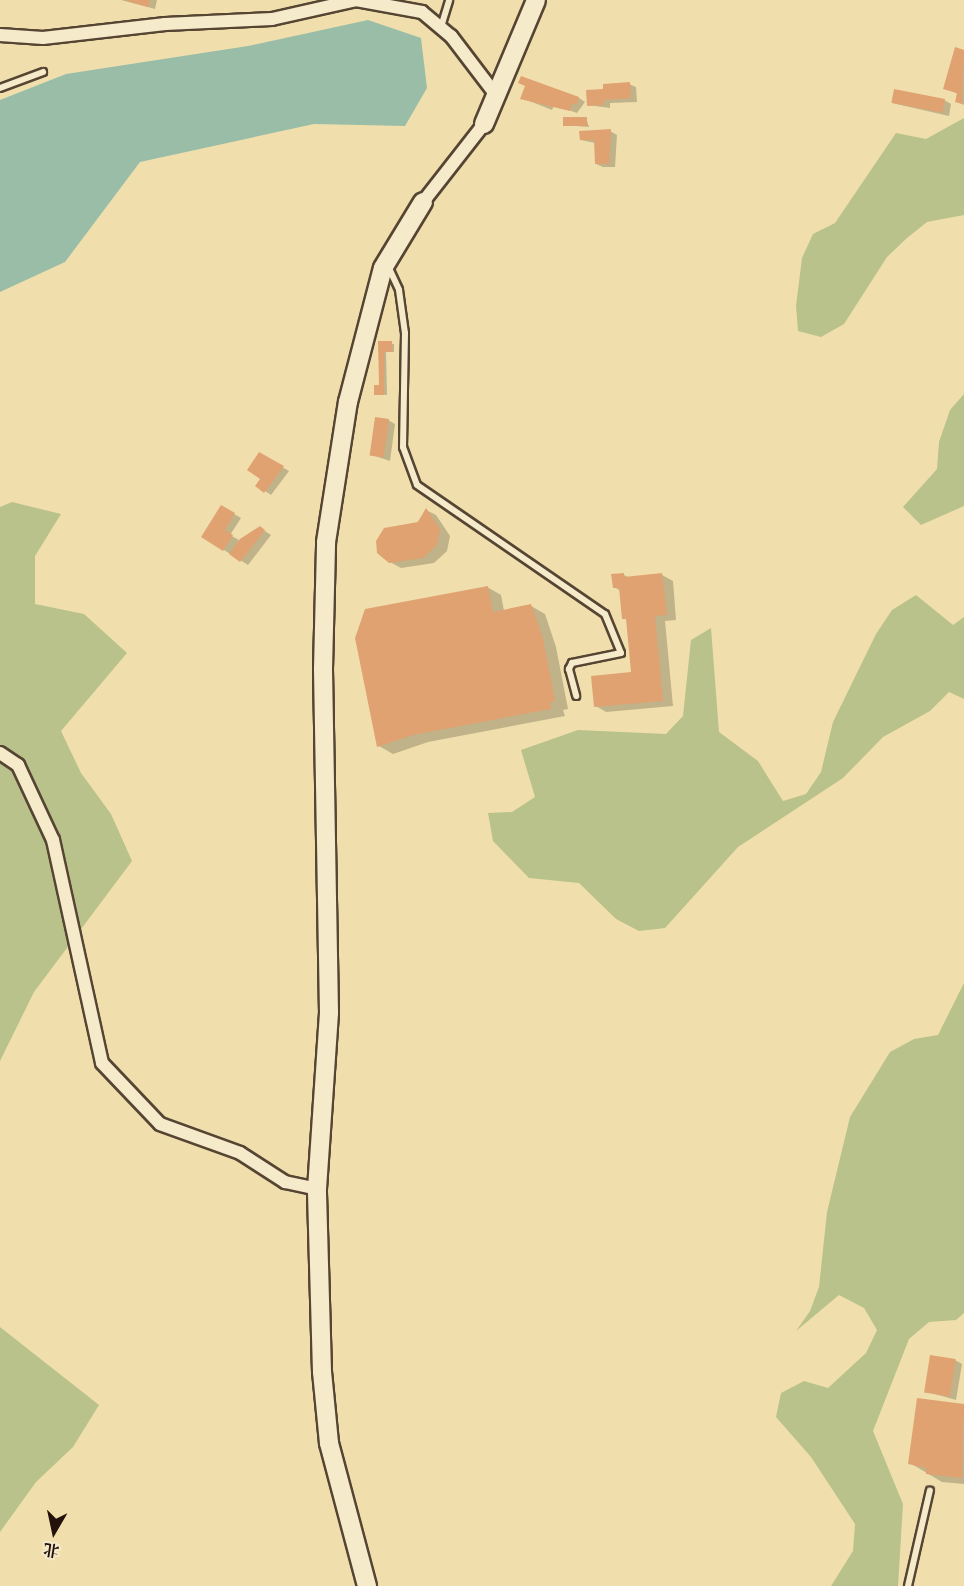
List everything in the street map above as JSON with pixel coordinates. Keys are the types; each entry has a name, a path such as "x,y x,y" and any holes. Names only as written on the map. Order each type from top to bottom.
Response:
{"street":[{"path":"0,35 43,38 165,24 272,19 356,0 422,12 441,28 496,95"},
{"path":"367,1586 330,1443 322,1372 317,1189 329,1013 323,669 326,542 348,402 386,262 423,202 484,124 536,0"},
{"path":"0,753 18,765 53,840 102,1063 160,1124 240,1153 285,1182 317,1189"}],"lane":[{"path":"441,28 450,0"},
{"path":"0,88 43,72"},
{"path":"386,262 399,290 405,333 403,447 417,485 605,614 618,640 621,653 572,663 569,669 576,696"},
{"path":"908,1586 930,1490"}],"green space":[{"path":"964,118 964,215 927,222 907,238 887,257 844,324 821,337 798,331 796,306 802,258 813,234 835,223 896,133 926,139"},
{"path":"964,394 964,506 921,525 903,507 937,469 939,442 950,410"},
{"path":"12,502 61,514 35,556 35,604 84,614 127,653 61,731 81,773 111,814 132,861 34,992 0,1061 0,507"},
{"path":"916,595 953,625 964,617 964,699 949,692 930,711 883,737 843,778 738,847 665,928 639,931 616,919 579,883 529,878 493,841 488,813 512,812 535,797 521,750 578,730 666,734 683,716 691,640 711,628 719,732 758,761 783,801 806,794 821,772 833,722 876,634 892,610"},
{"path":"964,983 964,1313 956,1320 929,1322 909,1339 873,1431 903,1504 898,1586 831,1586 853,1551 855,1524 811,1457 776,1417 781,1393 804,1381 828,1388 866,1353 877,1330 864,1308 839,1295 796,1331 810,1311 819,1287 827,1212 850,1117 890,1052 914,1039 938,1035"},
{"path":"0,1327 99,1405 73,1447 36,1482 0,1532"}],"shaded area":[{"path":"368,20 421,38 427,88 405,126 314,124 140,162 65,262 0,292 0,100 66,74 248,46"}],"building":[{"path":"124,0 150,0 148,7"},
{"path":"955,47 964,50 962,104 955,102 957,93 943,89"},
{"path":"521,76 579,97 577,105 572,103 570,111 520,99 525,86 518,83"},
{"path":"630,82 631,98 604,100 604,105 587,106 586,90 603,89 603,84"},
{"path":"894,89 945,99 942,113 891,103"},
{"path":"563,117 587,117 587,126 563,126"},
{"path":"611,129 609,164 595,164 594,140 580,140 579,131"},
{"path":"378,341 392,341 392,352 384,352 384,395 374,395 374,385 379,385"},
{"path":"375,417 389,419 383,458 370,456"},
{"path":"259,452 284,466 264,493 255,486 260,479 247,470"},
{"path":"221,505 235,513 225,530 233,535 223,551 201,537"},
{"path":"426,508 440,529 437,545 423,558 389,563 377,553 376,541 384,528 418,522"},
{"path":"260,526 265,530 240,562 229,554 240,539"},
{"path":"624,573 624,577 662,573 667,615 655,616 663,701 594,707 591,676 631,672 626,619 622,619 619,588 613,588 611,574"},
{"path":"488,586 493,612 531,604 543,638 555,701 550,702 551,709 413,735 377,747 355,638 365,609"},
{"path":"930,1355 956,1359 950,1397 924,1393"},
{"path":"917,1398 964,1404 962,1478 926,1474 926,1468 908,1464"}]}
